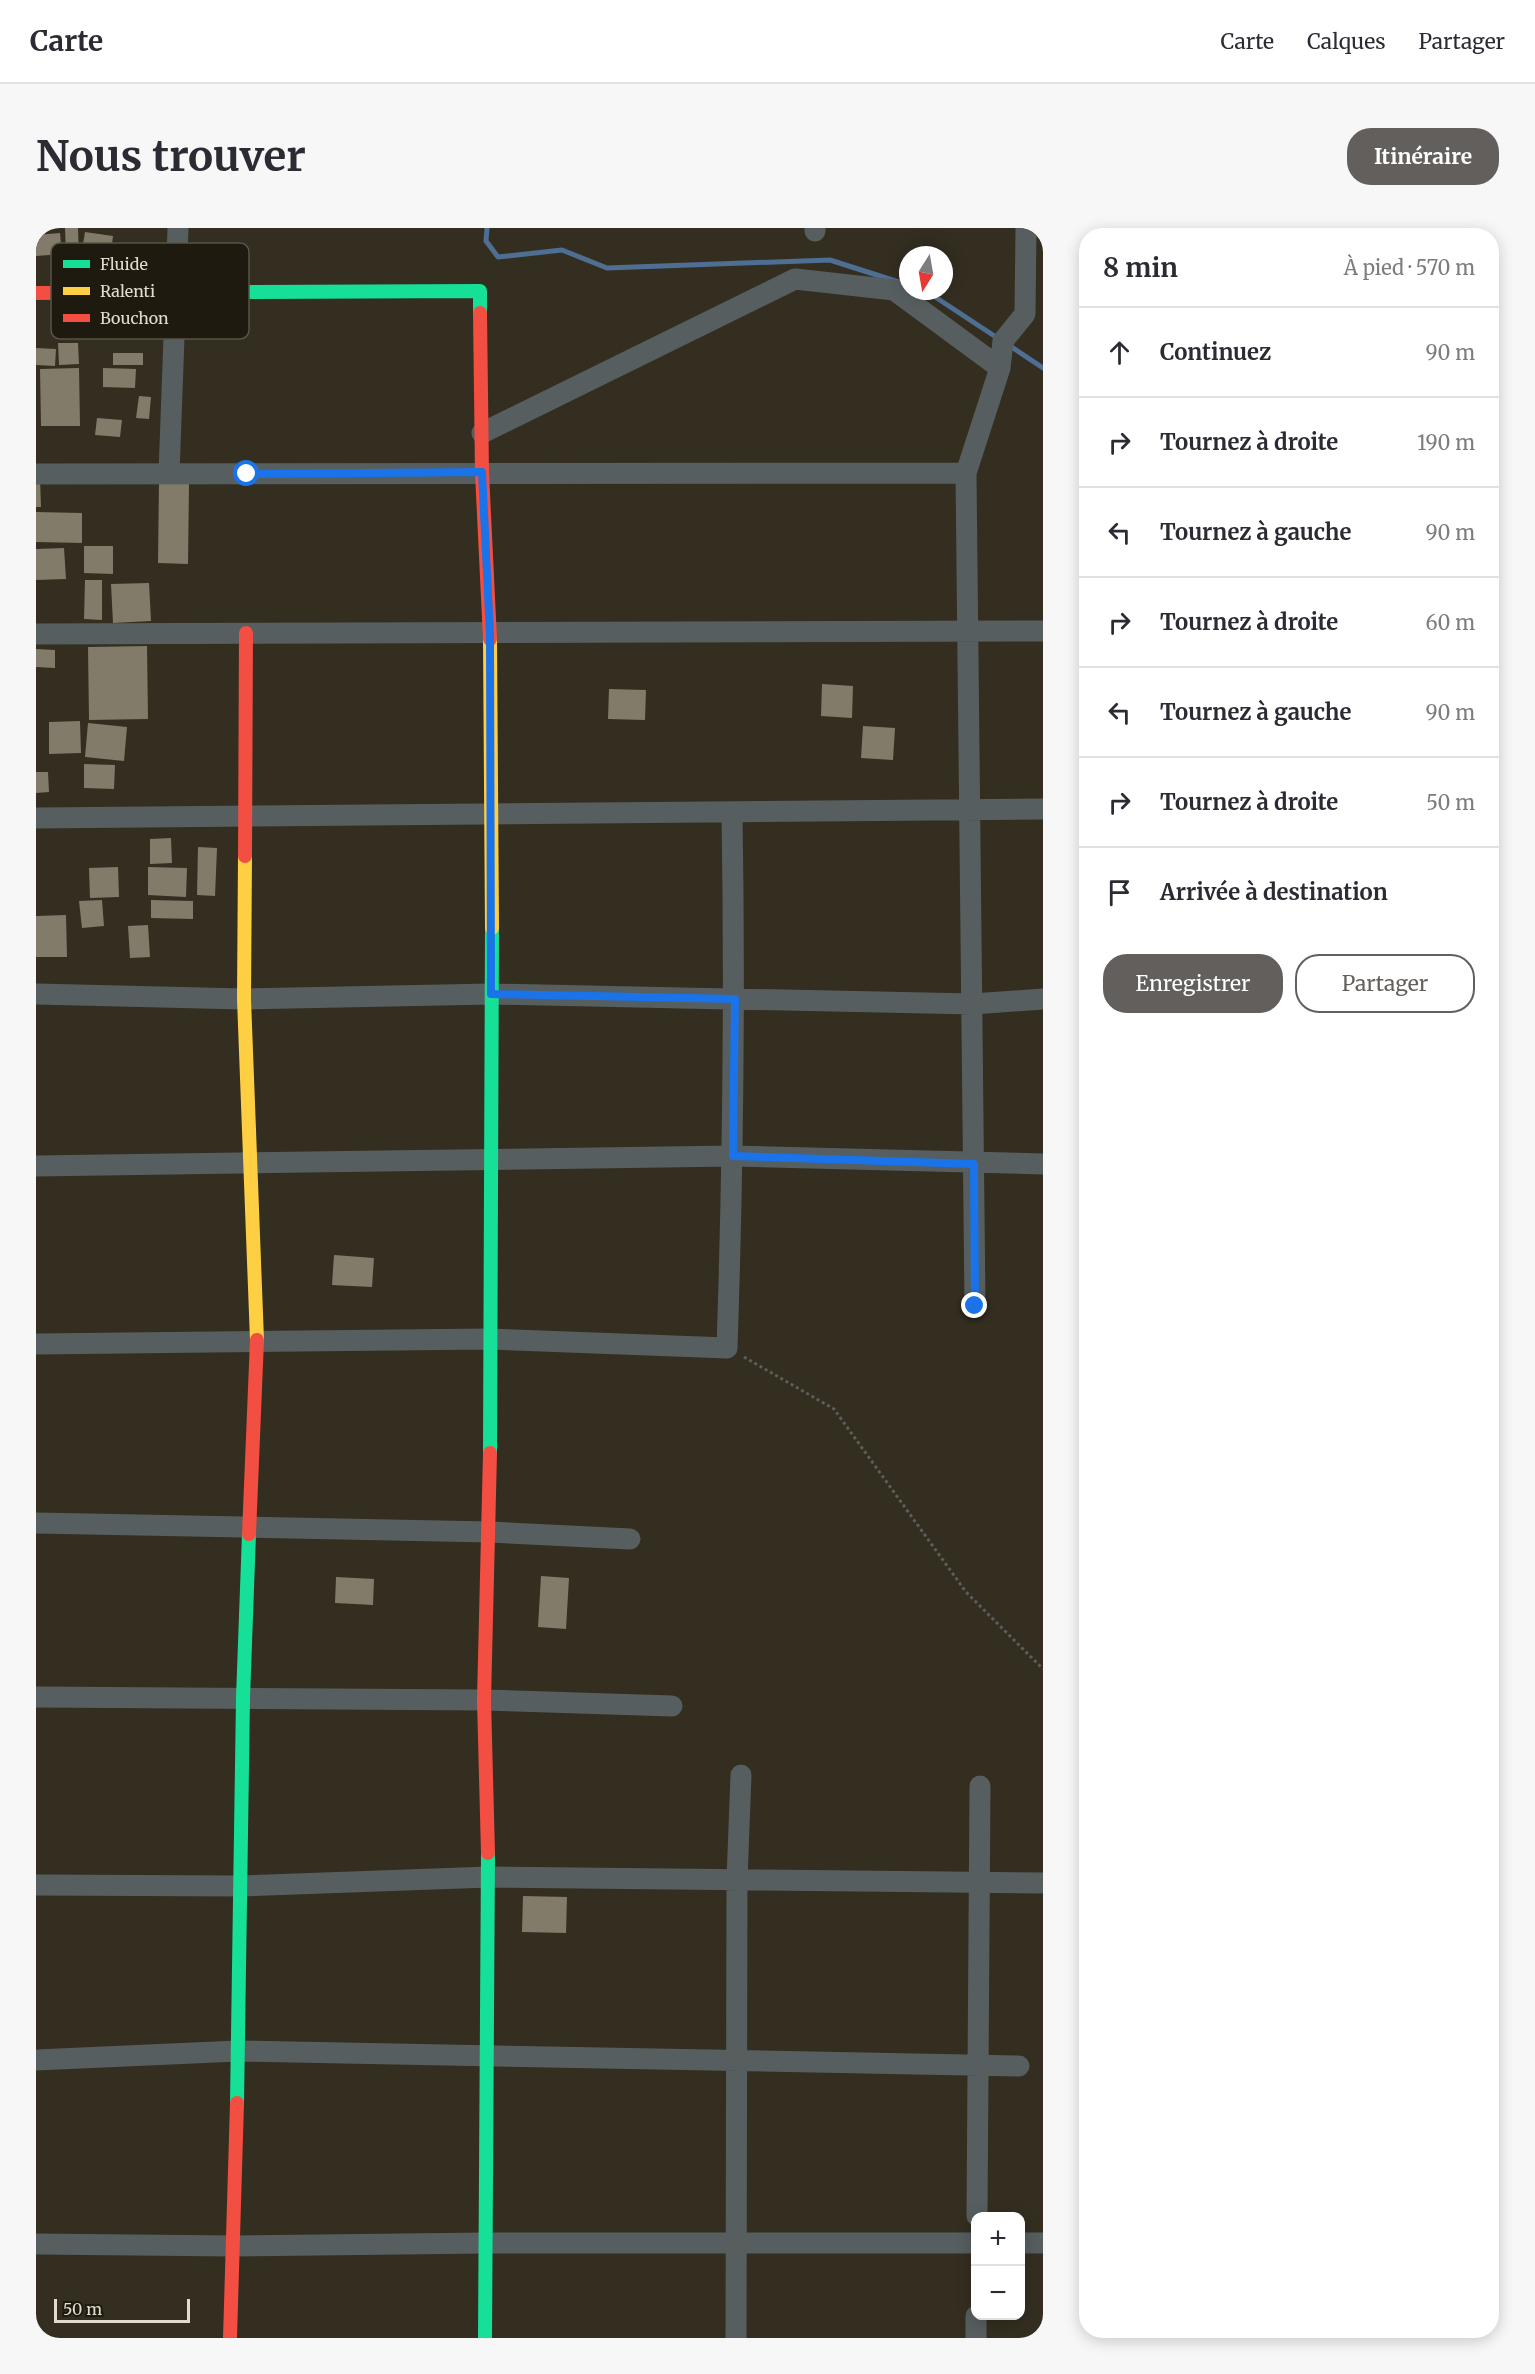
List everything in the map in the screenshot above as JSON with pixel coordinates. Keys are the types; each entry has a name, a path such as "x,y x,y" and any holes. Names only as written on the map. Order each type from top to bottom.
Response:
{"street":[{"path":"975,1306 966,473 1000,368 1003,341 1025,314 1026,228"},
{"path":"482,433 795,279 894,290 1000,368"},
{"path":"249,292 480,291 482,472 490,634 492,816 490,1532 484,1700 489,1877 485,2338"},
{"path":"36,293 51,293"},
{"path":"169,474 176,339"},
{"path":"36,474 966,473"},
{"path":"36,634 1043,631"},
{"path":"230,2338 238,2051 243,1698 257,1341 244,999 246,633"},
{"path":"36,818 492,816 1043,809"},
{"path":"36,1344 489,1339 726,1348 733,1156 735,999 732,813"},
{"path":"36,994 244,999 491,994 973,1004 1043,999"},
{"path":"36,1166 733,1156 1043,1164"},
{"path":"36,1523 490,1532 630,1539"},
{"path":"36,1696 484,1700 672,1706"},
{"path":"736,2338 737,1880 741,1774"},
{"path":"977,2212 980,1786"},
{"path":"36,1885 240,1886 489,1877 1043,1884"},
{"path":"36,2060 238,2051 1019,2066"},
{"path":"36,2244 234,2246 485,2242 971,2242"},
{"path":"1025,2243 1043,2243"},
{"path":"976,2320 976,2338"}],"path":[{"path":"726,1348 834,1409 966,1592 1043,1669"}],"building":[{"path":"65,228 78,228 79,243 66,243"},
{"path":"85,232 113,236 112,243 83,243"},
{"path":"60,233 61,243 51,243 51,255 36,256 36,235"},
{"path":"58,343 78,343 79,364 59,365"},
{"path":"36,348 56,349 55,366 36,365"},
{"path":"113,353 143,353 143,365 113,365"},
{"path":"79,368 80,426 41,426 40,369"},
{"path":"103,368 136,369 135,388 103,387"},
{"path":"139,396 151,397 149,419 136,418"},
{"path":"97,418 122,420 120,437 95,435"},
{"path":"36,478 40,478 41,507 36,507"},
{"path":"159,482 189,483 188,564 158,563"},
{"path":"36,512 82,513 82,543 36,542"},
{"path":"84,546 113,546 113,574 84,573"},
{"path":"64,548 66,579 36,580 36,549"},
{"path":"85,580 102,580 102,620 84,619"},
{"path":"149,583 151,621 113,623 111,584"},
{"path":"147,646 148,719 89,720 88,647"},
{"path":"36,649 55,650 55,668 36,667"},
{"path":"822,684 853,686 852,718 821,716"},
{"path":"609,689 646,690 645,720 608,719"},
{"path":"80,721 81,753 49,754 49,722"},
{"path":"88,723 127,727 124,761 85,757"},
{"path":"863,726 895,728 893,760 861,758"},
{"path":"84,764 115,765 114,789 84,788"},
{"path":"36,772 48,772 49,792 36,793"},
{"path":"171,838 172,863 150,864 150,839"},
{"path":"198,847 217,848 215,896 197,895"},
{"path":"118,867 119,897 90,898 89,868"},
{"path":"148,867 187,868 186,897 148,895"},
{"path":"102,900 104,926 82,928 79,901"},
{"path":"151,900 193,901 193,919 151,918"},
{"path":"66,915 67,957 36,957 36,916"},
{"path":"148,925 150,957 130,958 128,926"},
{"path":"334,1255 374,1258 372,1287 332,1285"},
{"path":"541,1576 569,1578 566,1629 538,1627"},
{"path":"336,1577 374,1579 373,1605 335,1603"},
{"path":"523,1896 567,1897 566,1933 522,1932"}],"waterway":[{"path":"487,228 486,241 498,257 562,250 607,268 830,260 899,282"},
{"path":"940,300 999,339"},
{"path":"1007,344 1043,368"}],"traffic: fast":[{"path":"249,292 480,291 480,313"},
{"path":"490,1453 492,928"},
{"path":"237,2103 243,1698 249,1534"},
{"path":"485,2338 488,1853"}],"traffic: slow":[{"path":"490,639 492,928"},
{"path":"245,856 244,999 257,1340"}],"traffic: jam":[{"path":"36,293 51,293"},
{"path":"480,313 482,473 490,639"},
{"path":"245,856 246,633"},
{"path":"249,1534 257,1340"},
{"path":"488,1853 484,1700 490,1453"},
{"path":"230,2338 237,2103"}],"route":[{"path":"247,474 482,472 490,634 491,994 735,999 733,1156 974,1164 975,1306"}]}
